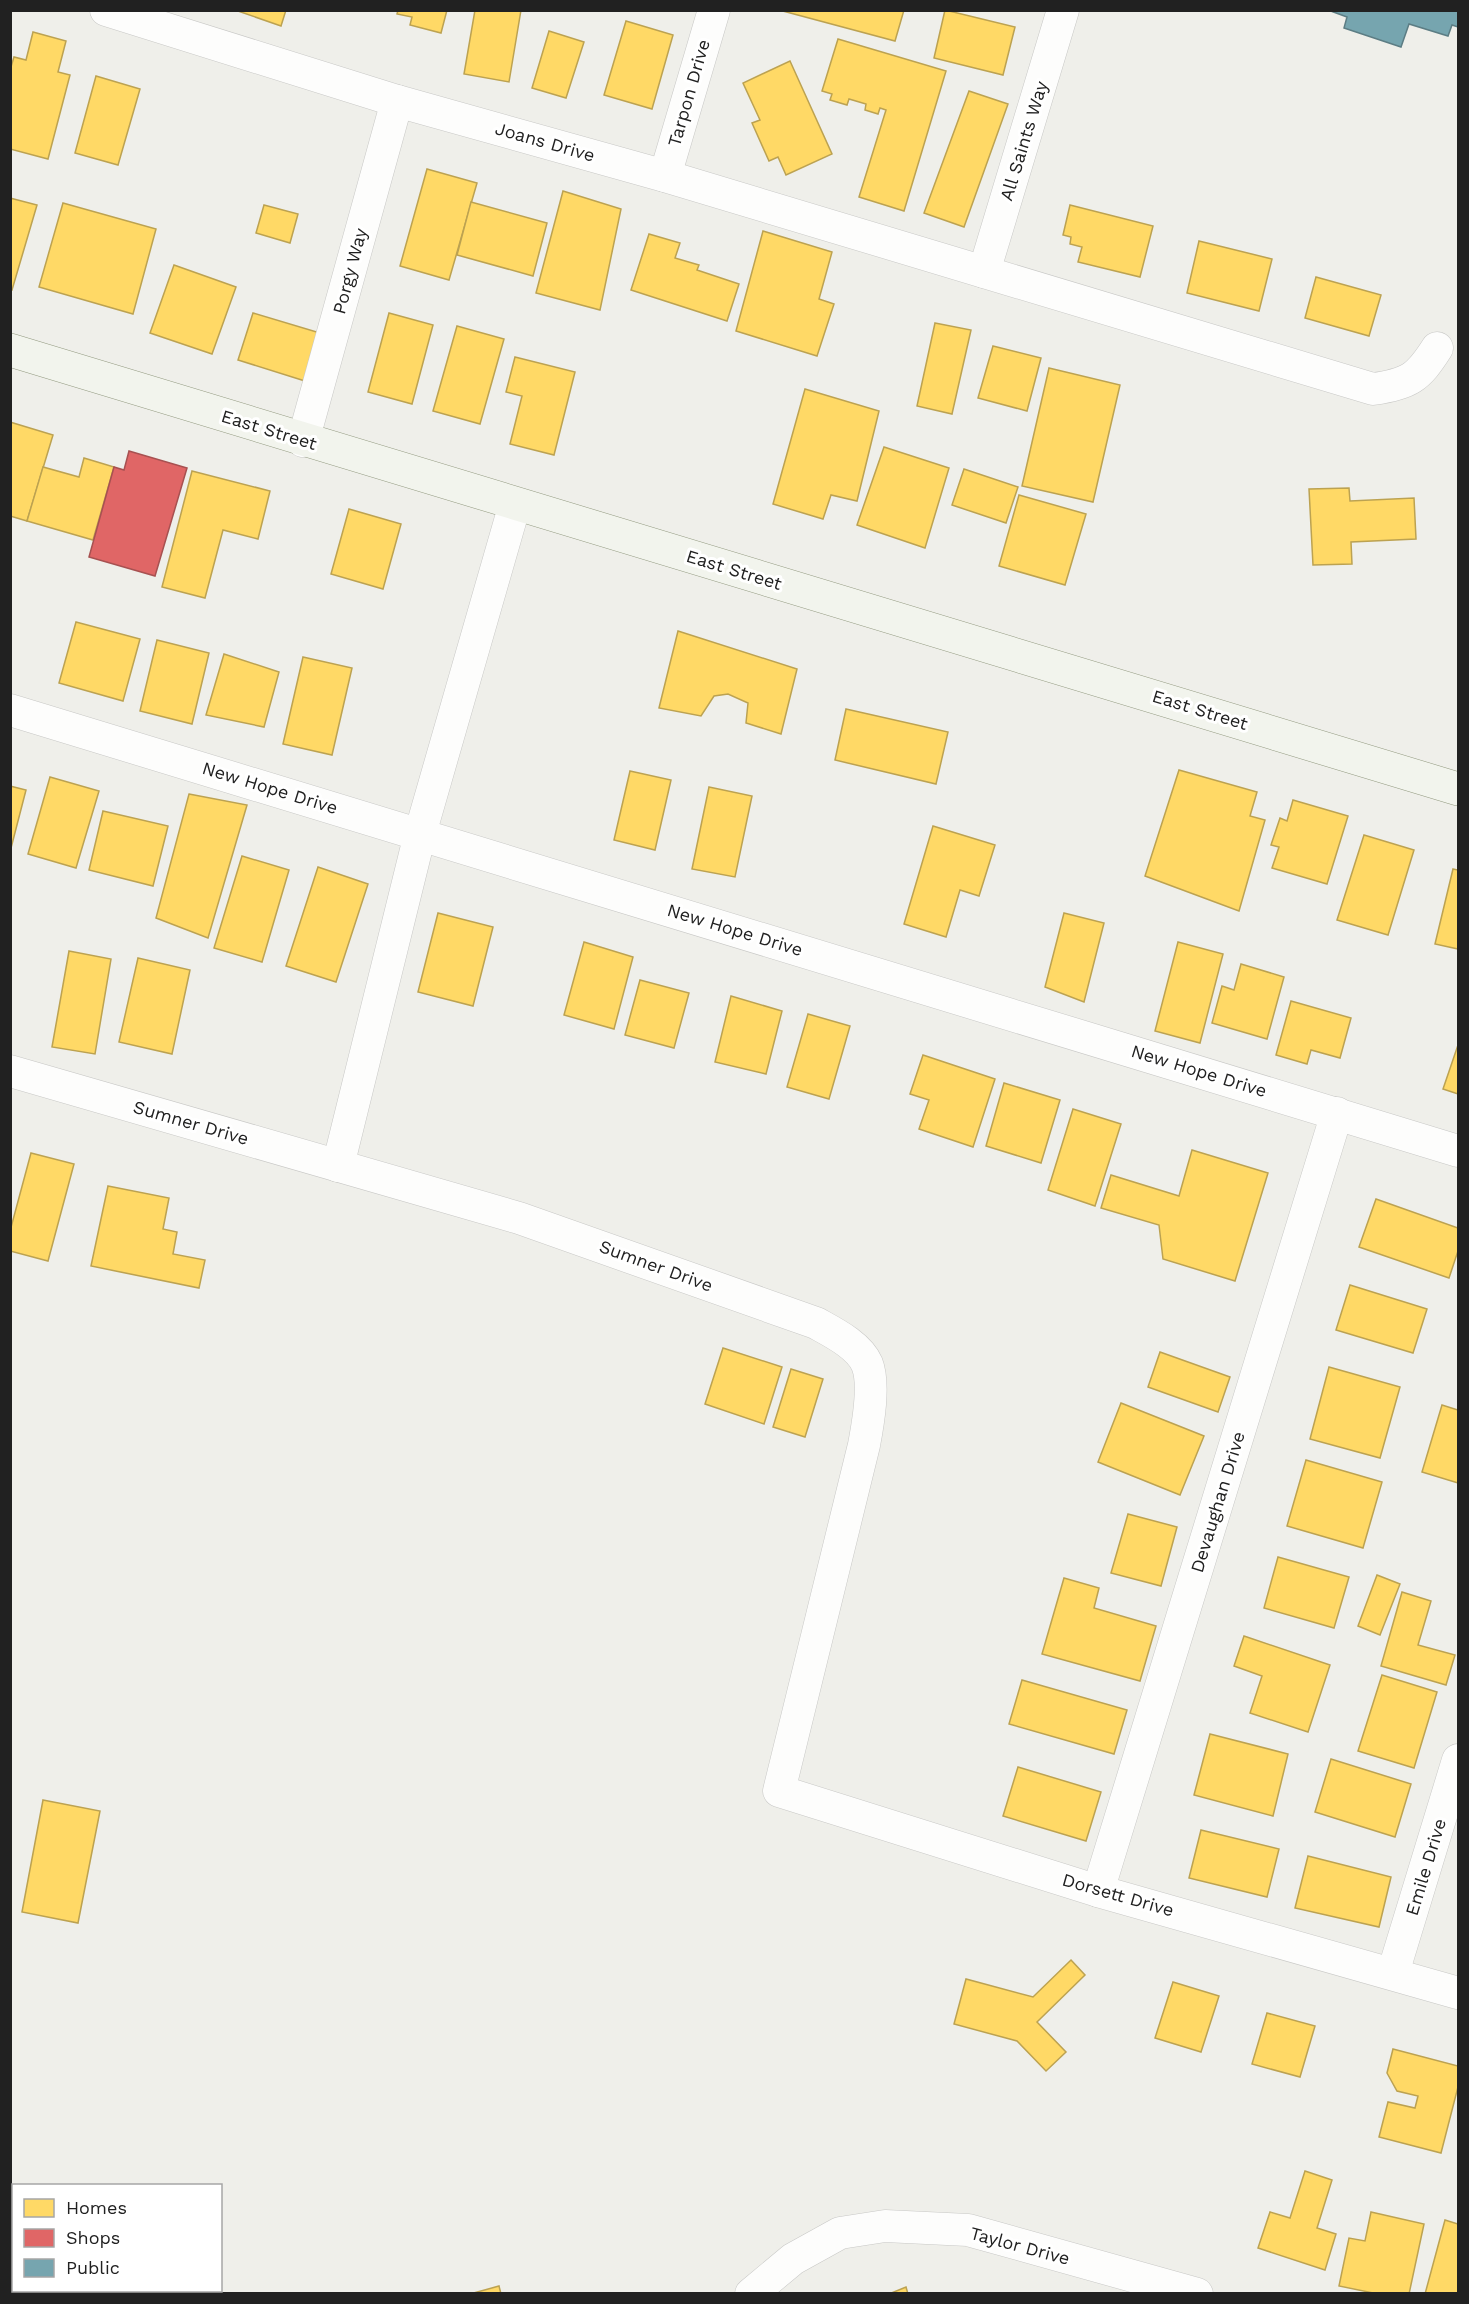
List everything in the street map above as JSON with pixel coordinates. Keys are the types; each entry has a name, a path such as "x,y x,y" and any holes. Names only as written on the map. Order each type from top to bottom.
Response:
{"main road":[{"name":"East Street","path":"10,350 303,441 1458,789"}],"street":[{"name":"Joans Drive","path":"106,10 397,101 665,176 1373,389 1395,386 1421,372 1437,348"},
{"name":"Tarpon Drive","path":"665,176 714,10"},
{"name":"All Saints Way","path":"984,272 1063,10"},
{"name":"Porgy Way","path":"303,441 397,101"},
{"path":"338,1166 420,834 515,504"},
{"name":"New Hope Drive","path":"10,710 1458,1151"},
{"name":"Sumner Drive","path":"10,1071 519,1218 816,1323 844,1338 867,1364 870,1407 864,1445 778,1791"},
{"name":"Devaughan Drive","path":"1098,1891 1337,1113"},
{"name":"Emile Drive","path":"1393,1973 1458,1760"},
{"name":"Dorsett Drive","path":"778,1791 1098,1891 1458,1993"},
{"name":"Taylor Drive","path":"751,2294 793,2259 840,2233 885,2226 968,2230 1197,2294"}],"building: Homes":[{"path":"235,10 286,10 281,26"},
{"path":"398,10 447,10 441,33 410,25 412,17 397,14"},
{"path":"475,10 521,10 509,82 464,74"},
{"path":"779,10 904,10 895,41"},
{"path":"945,10 1015,27 1003,75 934,58"},
{"path":"626,21 673,35 652,109 604,95"},
{"path":"549,31 584,42 566,98 532,88"},
{"path":"33,32 66,41 58,72 70,75 48,159 10,149 10,70 14,57 26,60"},
{"path":"838,39 946,71 904,211 859,197 886,110 880,108 878,114 865,110 866,104 849,99 847,105 830,100 832,94 822,91"},
{"path":"790,61 832,154 786,175 778,157 769,161 752,123 760,120 743,83"},
{"path":"96,76 140,89 118,165 75,153"},
{"path":"969,91 1008,104 964,227 924,213"},
{"path":"427,169 477,183 449,280 400,266"},
{"path":"563,191 621,209 600,310 536,293"},
{"path":"10,198 37,205 12,290 10,289"},
{"path":"471,202 547,223 533,276 457,255"},
{"path":"63,203 156,229 133,314 39,287"},
{"path":"264,205 298,214 290,243 256,233"},
{"path":"1070,205 1153,226 1140,277 1078,262 1082,247 1070,244 1071,237 1063,235"},
{"path":"763,231 832,252 819,299 834,304 817,356 736,331"},
{"path":"649,234 680,243 675,258 699,265 697,270 739,284 727,321 631,290"},
{"path":"1199,241 1272,259 1259,311 1187,293"},
{"path":"174,265 236,287 212,354 150,333"},
{"path":"1316,277 1381,295 1369,336 1305,318"},
{"path":"253,313 320,333 305,381 238,360"},
{"path":"389,313 433,325 412,404 368,392"},
{"path":"935,323 971,330 952,414 917,406"},
{"path":"457,326 504,339 480,424 433,411"},
{"path":"993,346 1041,358 1027,411 978,398"},
{"path":"515,357 575,372 554,455 510,444 522,396 506,392"},
{"path":"1049,368 1120,385 1093,502 1022,486"},
{"path":"805,389 879,411 857,501 831,495 823,519 773,504"},
{"path":"10,422 53,435 27,521 10,516"},
{"path":"884,447 949,468 925,548 857,525"},
{"path":"84,458 114,467 93,540 27,521 43,467 79,477"},
{"path":"964,469 1018,487 1006,523 952,505"},
{"path":"192,471 270,491 258,539 223,530 205,598 162,587"},
{"path":"1349,488 1350,501 1414,498 1416,539 1351,542 1352,564 1313,565 1309,489"},
{"path":"1019,495 1086,514 1065,585 999,566"},
{"path":"349,509 401,524 383,589 331,574"},
{"path":"76,622 140,639 123,701 59,683"},
{"path":"678,631 797,669 781,734 746,723 748,703 728,694 714,696 701,716 659,708"},
{"path":"157,640 209,653 192,724 140,711"},
{"path":"224,654 279,672 264,727 206,715"},
{"path":"303,657 352,668 332,755 283,744"},
{"path":"846,709 948,732 936,784 835,760"},
{"path":"1179,770 1257,792 1250,816 1265,820 1239,911 1145,876"},
{"path":"630,771 671,780 655,850 614,840"},
{"path":"50,777 99,791 76,868 28,854"},
{"path":"10,786 26,790 10,852"},
{"path":"709,787 752,796 735,877 692,869"},
{"path":"189,794 247,805 208,938 156,918"},
{"path":"1293,800 1348,816 1327,884 1272,868 1279,847 1271,845 1280,818 1287,821"},
{"path":"103,811 168,826 153,886 89,870"},
{"path":"933,826 995,845 979,896 960,890 946,937 904,924"},
{"path":"1364,835 1414,850 1388,935 1337,920"},
{"path":"242,856 289,870 262,962 214,948"},
{"path":"318,867 368,884 336,982 286,966"},
{"path":"1453,869 1458,870 1458,949 1435,944"},
{"path":"438,913 493,927 473,1006 418,992"},
{"path":"1064,913 1104,923 1084,1002 1045,987"},
{"path":"584,942 633,957 614,1029 564,1015"},
{"path":"1178,942 1223,954 1200,1043 1155,1031"},
{"path":"69,951 111,959 95,1054 52,1047"},
{"path":"138,958 190,970 172,1054 119,1042"},
{"path":"1241,964 1284,977 1267,1039 1212,1023 1222,986 1234,990"},
{"path":"640,980 689,993 674,1048 625,1035"},
{"path":"731,996 782,1011 766,1074 715,1062"},
{"path":"1291,1001 1351,1018 1340,1058 1311,1050 1307,1064 1276,1055"},
{"path":"808,1014 850,1026 829,1099 787,1087"},
{"path":"1458,1045 1458,1094 1443,1089"},
{"path":"923,1055 995,1079 973,1147 919,1129 929,1100 910,1094"},
{"path":"1004,1083 1060,1100 1041,1163 986,1146"},
{"path":"1073,1109 1121,1124 1095,1206 1048,1190"},
{"path":"1192,1150 1268,1173 1235,1281 1163,1259 1159,1225 1101,1208 1111,1175 1179,1196"},
{"path":"31,1153 74,1164 48,1261 10,1251 10,1231"},
{"path":"108,1186 169,1198 163,1229 177,1232 173,1254 205,1260 199,1288 91,1266"},
{"path":"1376,1199 1458,1228 1458,1251 1449,1278 1359,1247"},
{"path":"1350,1285 1427,1309 1413,1353 1336,1330"},
{"path":"723,1348 782,1367 764,1424 705,1404"},
{"path":"1160,1352 1230,1377 1218,1412 1148,1387"},
{"path":"1329,1367 1400,1387 1380,1458 1310,1439"},
{"path":"791,1369 823,1379 805,1437 773,1427"},
{"path":"1121,1403 1204,1436 1180,1495 1098,1462"},
{"path":"1442,1405 1458,1410 1458,1483 1422,1472"},
{"path":"1306,1460 1382,1482 1363,1548 1287,1526"},
{"path":"1128,1514 1177,1527 1161,1586 1111,1573"},
{"path":"1278,1557 1349,1577 1334,1628 1264,1608"},
{"path":"1377,1575 1400,1584 1380,1635 1358,1626"},
{"path":"1064,1578 1099,1588 1094,1608 1156,1626 1140,1681 1042,1654"},
{"path":"1402,1592 1431,1601 1418,1645 1455,1655 1446,1685 1381,1666"},
{"path":"1244,1636 1330,1665 1308,1732 1250,1713 1262,1676 1234,1666"},
{"path":"1382,1675 1437,1692 1414,1768 1358,1751"},
{"path":"1022,1680 1127,1710 1114,1754 1009,1724"},
{"path":"1210,1734 1288,1754 1273,1816 1194,1795"},
{"path":"1331,1759 1411,1784 1395,1837 1315,1812"},
{"path":"1018,1767 1101,1792 1086,1841 1003,1816"},
{"path":"43,1800 100,1811 78,1923 22,1912"},
{"path":"1201,1830 1279,1849 1267,1897 1189,1878"},
{"path":"1308,1856 1391,1877 1379,1927 1295,1908"},
{"path":"1071,1960 1085,1975 1037,2022 1066,2052 1046,2071 1017,2041 954,2024 966,1979 1033,1997"},
{"path":"1173,1982 1219,1996 1201,2052 1155,2038"},
{"path":"1267,2013 1315,2026 1300,2077 1252,2064"},
{"path":"1393,2049 1458,2066 1458,2087 1441,2153 1379,2137 1388,2102 1415,2108 1418,2096 1397,2091 1387,2073"},
{"path":"1305,2171 1332,2180 1317,2228 1336,2234 1325,2270 1258,2248 1270,2212 1290,2218"},
{"path":"1371,2212 1424,2224 1409,2294 1378,2294 1339,2286 1349,2238 1365,2241"},
{"path":"1445,2220 1458,2224 1458,2294 1425,2294"},
{"path":"499,2286 501,2294 470,2294"},
{"path":"906,2287 908,2294 889,2294"}],"building: Shops":[{"path":"129,451 187,468 155,576 89,557 114,467 124,470"}],"building: Public":[{"path":"1328,10 1458,10 1458,27 1452,25 1448,36 1409,24 1401,47 1344,28 1347,17"}]}
